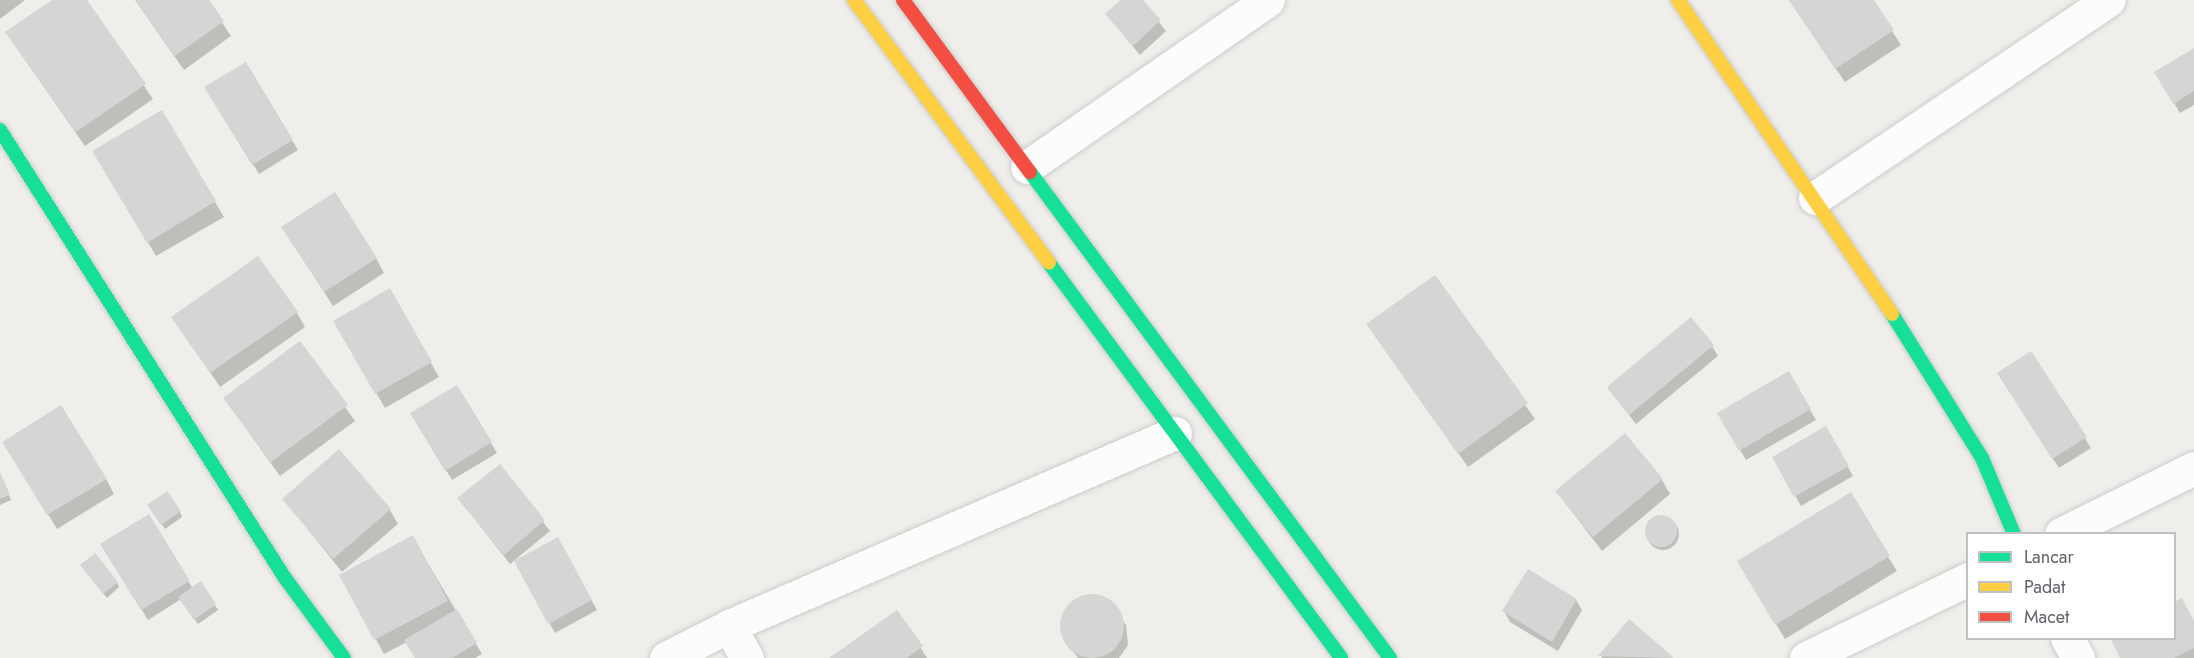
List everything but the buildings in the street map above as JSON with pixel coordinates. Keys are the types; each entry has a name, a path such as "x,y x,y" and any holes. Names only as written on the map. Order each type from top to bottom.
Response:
{"main road":[{"path":"854,0 1341,658"},
{"path":"903,0 1390,658"},
{"path":"1678,0 1815,198 1960,421 1982,458 2013,532"},
{"path":"0,130 285,578 344,658"}],"street":[{"path":"1027,167 1268,0"},
{"path":"1815,198 2108,0"},
{"path":"666,658 729,626 1175,433"},
{"path":"2065,532 2194,468"},
{"path":"1806,658 1966,580"},
{"path":"729,626 747,658"},
{"path":"2068,640 2078,658"}],"traffic: fast":[{"path":"0,130 285,578 344,658"},
{"path":"1030,172 1390,658"},
{"path":"1049,263 1341,658"},
{"path":"1892,314 1982,458 2013,532"}],"traffic: slow":[{"path":"854,0 1049,263"},
{"path":"1678,0 1892,314"}],"traffic: jam":[{"path":"903,0 1030,172"}]}
